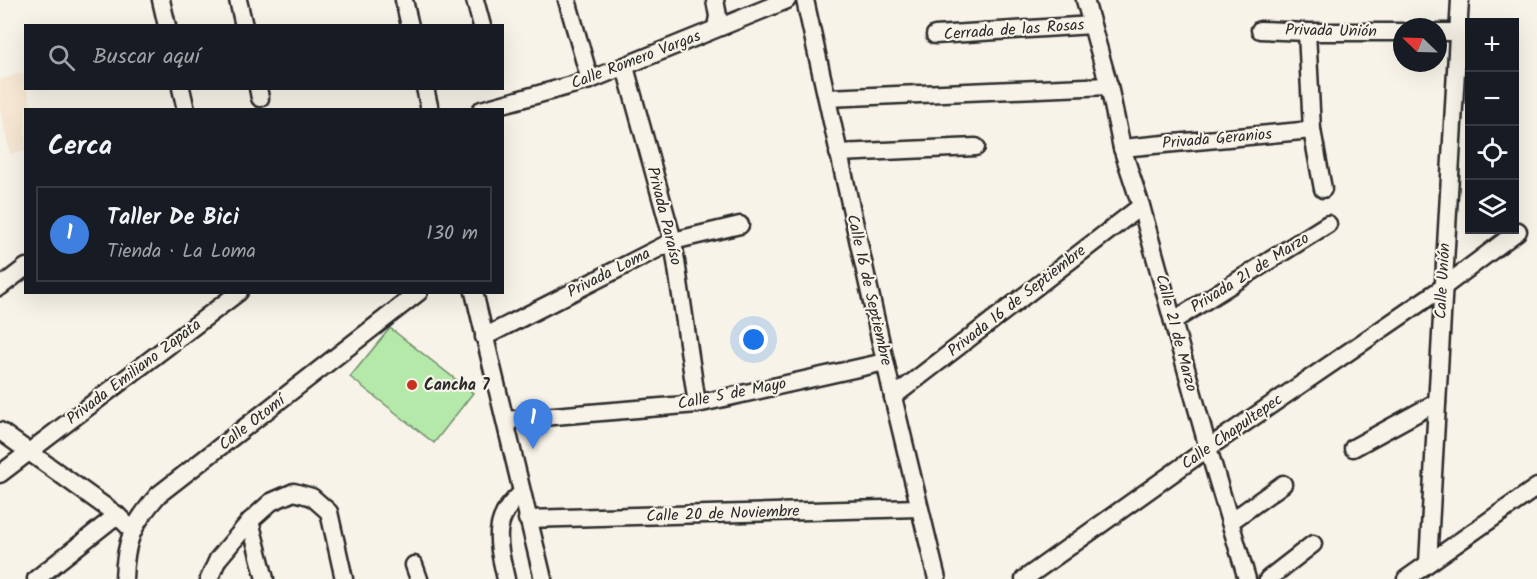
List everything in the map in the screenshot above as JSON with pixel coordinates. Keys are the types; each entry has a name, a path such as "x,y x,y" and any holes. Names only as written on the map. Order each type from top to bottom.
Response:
{"street":[{"path":"161,0 167,24"},
{"path":"238,0 244,24"},
{"path":"404,0 410,24"},
{"path":"476,0 482,24"},
{"path":"567,0 590,80"},
{"path":"715,0 718,16 717,28"},
{"name":"Calle Romero Vargas","path":"488,108 590,80 787,0"},
{"name":"Calle 16 de Septiembre","path":"805,0 885,362 937,579"},
{"name":"Calle 21 de Marzo","path":"1085,0 1109,86 1122,148 1142,206 1246,579"},
{"name":"Calle Unión","path":"1428,563 1460,0"},
{"name":"Cerrada de las Rosas","path":"935,35 1092,25"},
{"name":"Privada Unión","path":"1260,30 1393,32"},
{"path":"1307,32 1312,130 1323,189"},
{"path":"1447,32 1457,32"},
{"name":"Privada Paraíso","path":"625,67 673,241 697,404"},
{"path":"827,98 1109,86"},
{"path":"181,90 186,108"},
{"path":"425,90 430,108"},
{"name":"Privada Geranios","path":"1122,148 1312,130"},
{"path":"838,153 976,147"},
{"name":"Privada 16 de Septiembre","path":"893,397 1142,206"},
{"name":"Privada 21 de Marzo","path":"1173,321 1328,224"},
{"name":"Privada Loma","path":"484,337 673,241 740,225"},
{"name":"Calle Chapultepec","path":"1024,579 1208,448 1442,288 1514,234"},
{"path":"0,287 24,269"},
{"name":"Privada Emiliano Zapata","path":"0,474 236,294"},
{"name":"Calle Otomí","path":"124,579 132,530 158,495 416,294"},
{"path":"474,294 543,579"},
{"name":"Calle 5 de Mayo","path":"506,420 697,404 885,362"},
{"path":"1353,448 1437,402"},
{"path":"0,431 117,514 132,530"},
{"path":"1230,522 1283,484"},
{"path":"1406,579 1537,487"},
{"path":"209,579 218,560 250,521 271,502 294,492 312,497 329,512 344,579"},
{"path":"506,579 498,545 502,513 509,503 522,493"},
{"name":"Calle 20 de Noviembre","path":"527,519 919,508"},
{"path":"36,579 117,514"},
{"path":"250,521 265,579"},
{"path":"1268,579 1313,544"}],"shaded area":[{"path":"23,72 24,90 27,90 32,108 24,108 24,151 10,154 0,109 0,80"}],"green space":[{"name":"Cancha 7","path":"390,328 473,393 434,443 350,377"}],"place":[{"name":"Cancha 7","path":"412,385"},
{"name":"Taller De Bici","path":"533,449"}]}
